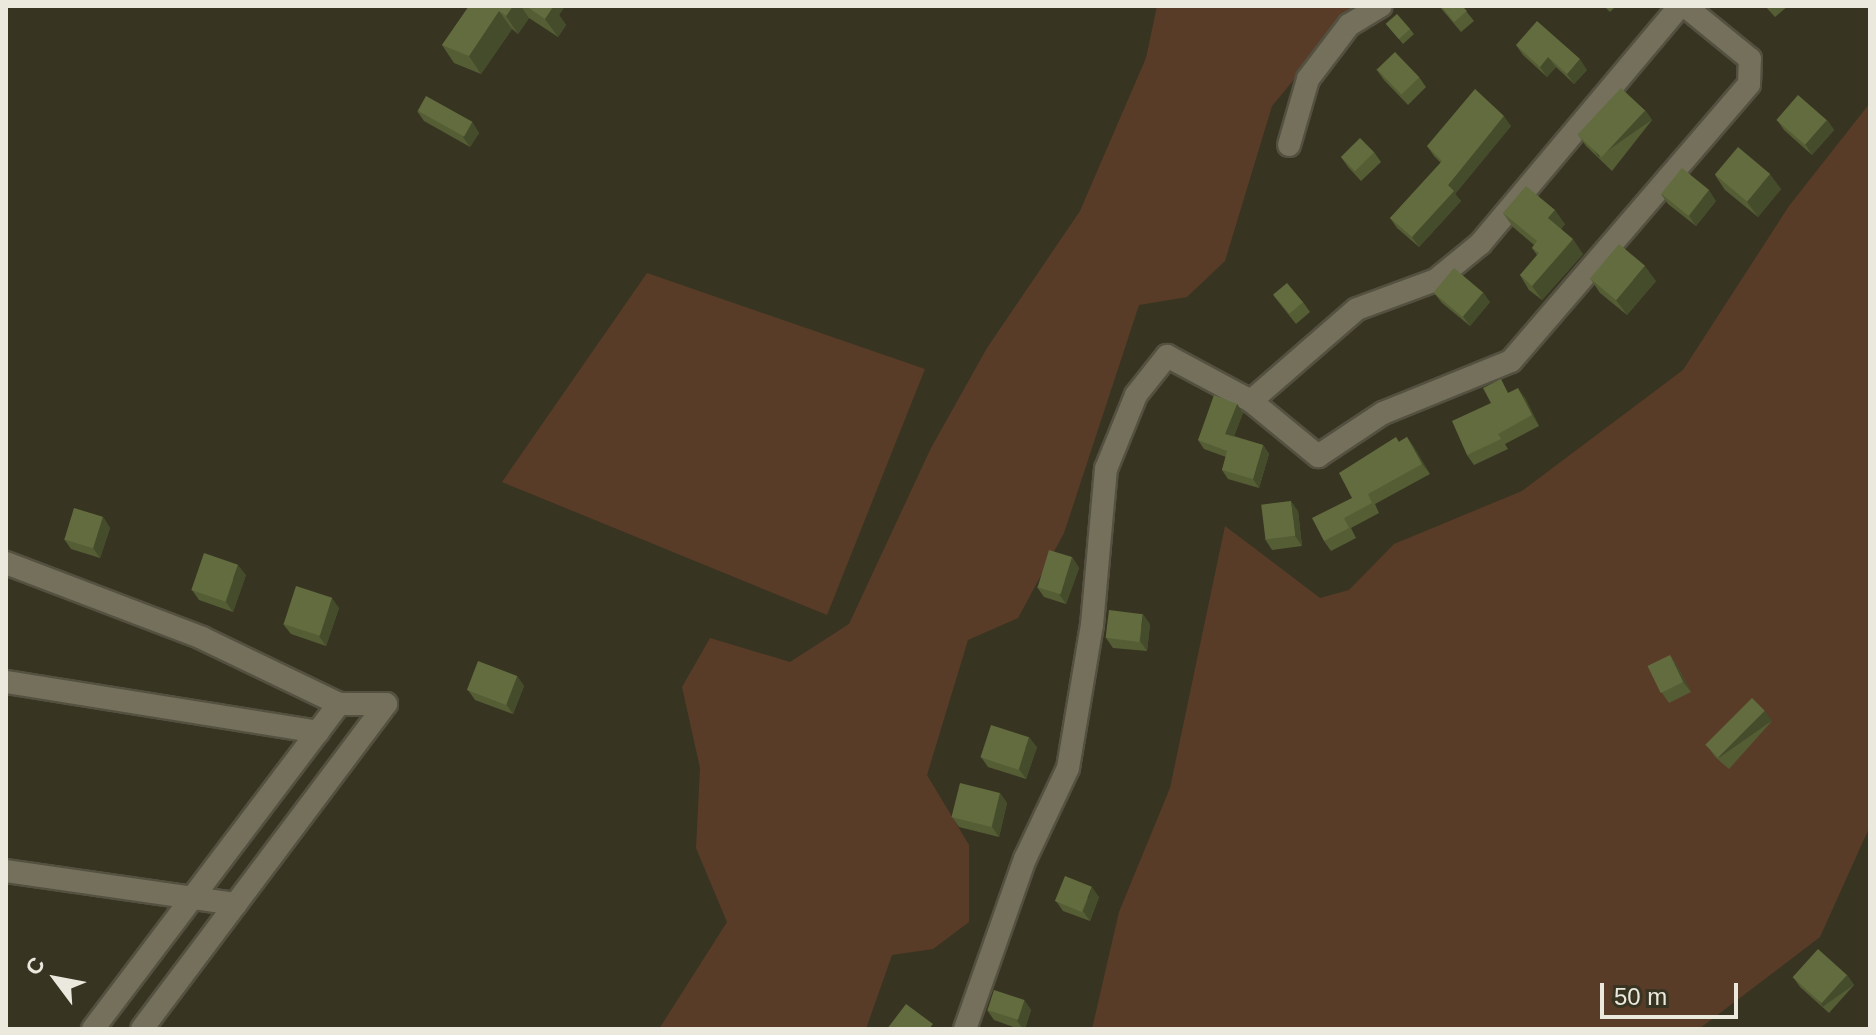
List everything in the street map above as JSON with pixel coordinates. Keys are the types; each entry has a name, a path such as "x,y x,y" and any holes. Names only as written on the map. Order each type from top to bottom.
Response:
{"street":[{"path":"1289,145 1308,79 1349,25 1381,6"},
{"path":"965,1029 1025,859 1068,768 1092,625 1106,469 1136,395 1167,356 1251,401 1318,456 1383,413 1511,361 1749,84 1750,59 1682,6 1481,243 1436,280 1357,309 1251,401"},
{"path":"6,563 202,638 339,704 386,704 142,1029"},
{"path":"6,682 318,732"},
{"path":"93,1029 339,704"},
{"path":"6,871 191,900 236,904"}],"shaded area":[{"path":"1157,6 1355,6 1272,106 1225,261 1187,297 1139,305 1064,533 1018,618 968,640 927,775 969,845 969,922 933,949 892,955 866,1029 659,1029 727,922 696,848 700,768 682,687 710,638 790,662 849,624 931,448 987,348 1080,211 1146,58"},
{"path":"1870,103 1870,826 1820,937 1699,1029 1092,1029 1119,912 1170,788 1225,526 1320,598 1349,590 1394,544 1522,491 1683,370 1789,206"},
{"path":"647,273 925,369 827,615 502,482"}],"building":[{"path":"469,6 513,6 506,16 499,11 469,56 442,45"},
{"path":"526,6 552,6 553,7 545,19"},
{"path":"1441,6 1462,6 1467,11 1454,22"},
{"path":"1397,14 1410,29 1399,39 1386,24"},
{"path":"1537,21 1580,59 1567,74 1548,57 1540,67 1516,45"},
{"path":"1395,52 1419,77 1401,95 1377,69"},
{"path":"1621,88 1645,111 1601,157 1577,135"},
{"path":"1475,89 1504,116 1448,185 1454,191 1412,237 1390,218 1442,161 1427,146"},
{"path":"1798,95 1827,120 1805,145 1776,120"},
{"path":"426,96 472,122 464,137 418,111"},
{"path":"1360,138 1374,152 1355,171 1341,157"},
{"path":"1738,147 1770,174 1747,202 1715,175"},
{"path":"1682,168 1709,190 1688,216 1661,194"},
{"path":"1526,186 1555,210 1548,218 1573,239 1532,286 1520,275 1539,253 1532,248 1537,241 1503,213"},
{"path":"1619,244 1645,266 1616,300 1590,278"},
{"path":"1454,268 1483,292 1463,317 1433,293"},
{"path":"1287,283 1303,302 1289,314 1273,295"},
{"path":"1501,379 1508,393 1518,388 1532,415 1498,434 1501,439 1467,455 1452,421 1491,403 1483,388"},
{"path":"1214,395 1237,404 1225,434 1263,445 1253,479 1222,470 1227,451 1198,440"},
{"path":"1396,437 1399,442 1407,437 1422,464 1368,494 1372,503 1344,518 1349,528 1324,541 1312,518 1352,498 1339,473"},
{"path":"1291,501 1295,536 1265,539 1261,505"},
{"path":"74,508 103,517 93,548 64,540"},
{"path":"1049,550 1072,557 1061,594 1038,587"},
{"path":"204,553 238,565 225,602 191,590"},
{"path":"296,586 332,598 320,636 284,624"},
{"path":"1109,610 1143,614 1139,642 1106,638"},
{"path":"1670,655 1683,682 1661,693 1648,666"},
{"path":"478,661 517,676 506,705 467,690"},
{"path":"1752,698 1765,711 1718,757 1705,745"},
{"path":"991,725 1029,737 1019,770 980,757"},
{"path":"960,783 1000,793 991,827 952,817"},
{"path":"1065,876 1092,887 1082,912 1055,901"},
{"path":"1818,949 1847,975 1822,1003 1793,977"},
{"path":"994,990 1024,1000 1018,1020 988,1010"},
{"path":"906,1004 933,1024 929,1029 887,1029"}]}
